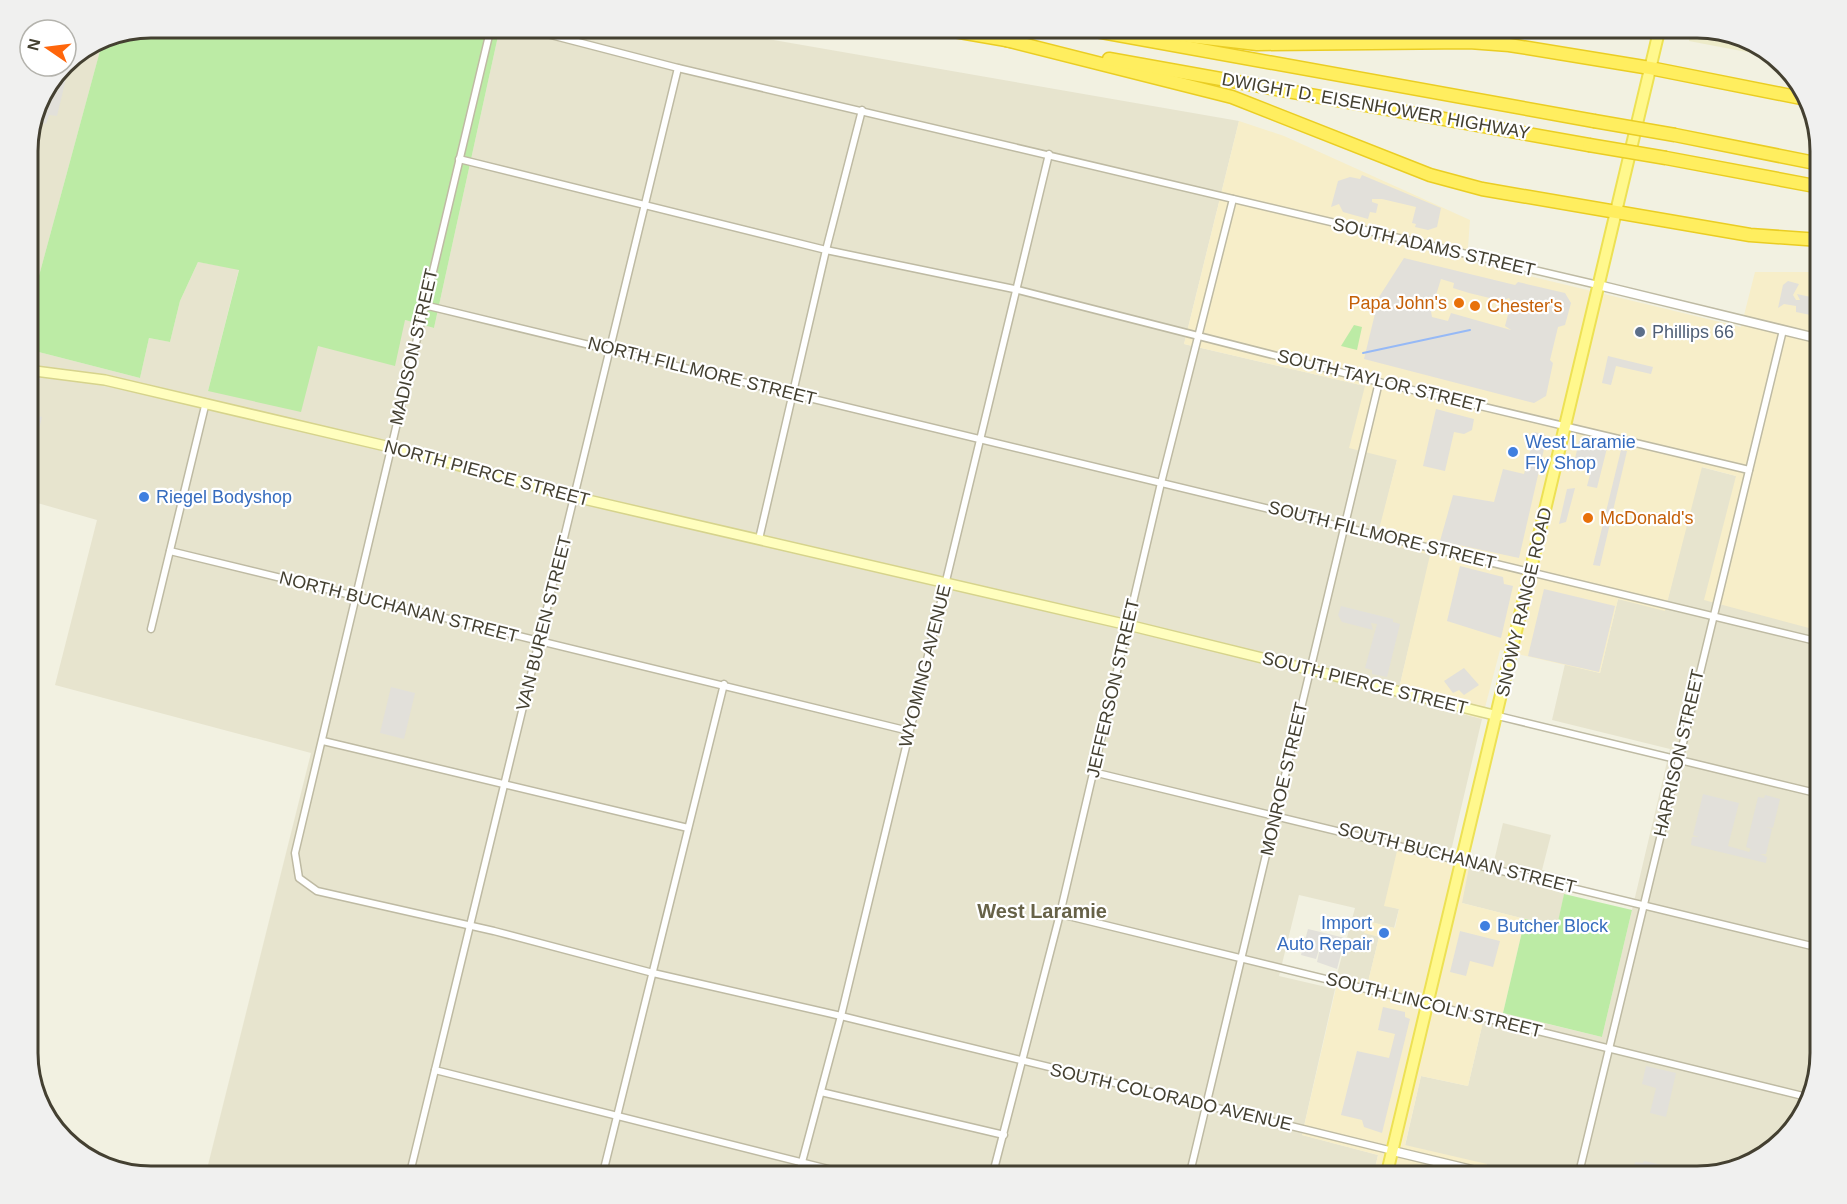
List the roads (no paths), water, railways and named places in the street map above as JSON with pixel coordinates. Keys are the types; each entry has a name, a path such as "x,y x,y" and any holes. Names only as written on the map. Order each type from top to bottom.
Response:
{"highway":[{"name":"DWIGHT D. EISENHOWER HIGHWAY","path":"994,38 1810,185"},
{"name":"DWIGHT D. EISENHOWER HIGHWAY","path":"1135,38 1675,135 1810,162"},
{"path":"1192,38 1257,44 1469,42 1509,45 1650,68 1796,97"},
{"path":"1006,40 1232,97 1430,175 1482,189 1750,236 1810,239"}],"main road":[{"name":"SNOWY RANGE ROAD","path":"1389,1166 1498,716 1564,426 1657,38"},
{"name":"NORTH PIERCE STREET","path":"38,371 105,380 205,406 390,447 574,497 945,584"},
{"name":"SOUTH PIERCE STREET","path":"945,584 1128,625 1498,716"}],"street":[{"name":"MADISON STREET","path":"299,878 295,853 488,38"},
{"name":"SOUTH ADAMS STREET","path":"562,38 678,68 1810,337"},
{"name":"VAN BUREN STREET","path":"412,1166 678,68"},
{"path":"759,539 826,250 862,110"},
{"name":"WYOMING AVENUE","path":"801,1164 841,1016 1048,154"},
{"name":"SOUTH TAYLOR STREET","path":"459,159 826,250 1014,289 1379,382 1749,470"},
{"name":"JEFFERSON STREET","path":"995,1166 1060,914 1161,483 1233,199"},
{"name":"NORTH FILLMORE STREET","path":"424,305 979,438"},
{"name":"HARRISON STREET","path":"1581,1166 1783,330"},
{"name":"MONROE STREET","path":"1192,1166 1379,382"},
{"path":"151,629 205,406"},
{"name":"SOUTH FILLMORE STREET","path":"979,438 1810,639"},
{"name":"NORTH BUCHANAN STREET","path":"170,551 341,594 355,594 540,642 724,684 909,731"},
{"path":"605,1166 724,684"},
{"name":"SOUTH PIERCE STREET","path":"1498,716 1810,792"},
{"path":"322,741 688,828"},
{"name":"SOUTH BUCHANAN STREET","path":"1093,771 1810,946"},
{"name":"SOUTH COLORADO AVENUE","path":"299,878 317,891 471,926 653,973 841,1016 1455,1166"},
{"name":"SOUTH LINCOLN STREET","path":"1060,914 1801,1096"},
{"path":"435,1070 810,1166"},
{"path":"821,1092 1004,1135"}],"waterway":[{"path":"1363,353 1470,330"}],"place":[{"name":"Papa John's","path":"1459,303"},
{"name":"Chester's","path":"1475,306"},
{"name":"Phillips 66","path":"1640,332"},
{"name":"West Laramie Fly Shop","path":"1513,452"},
{"name":"Riegel Bodyshop","path":"144,497"},
{"name":"McDonald's","path":"1588,518"},
{"name":"Butcher Block","path":"1485,926"},
{"name":"Import Auto Repair","path":"1384,933"}],"district":[{"name":"West Laramie","path":"1042,911"}]}
